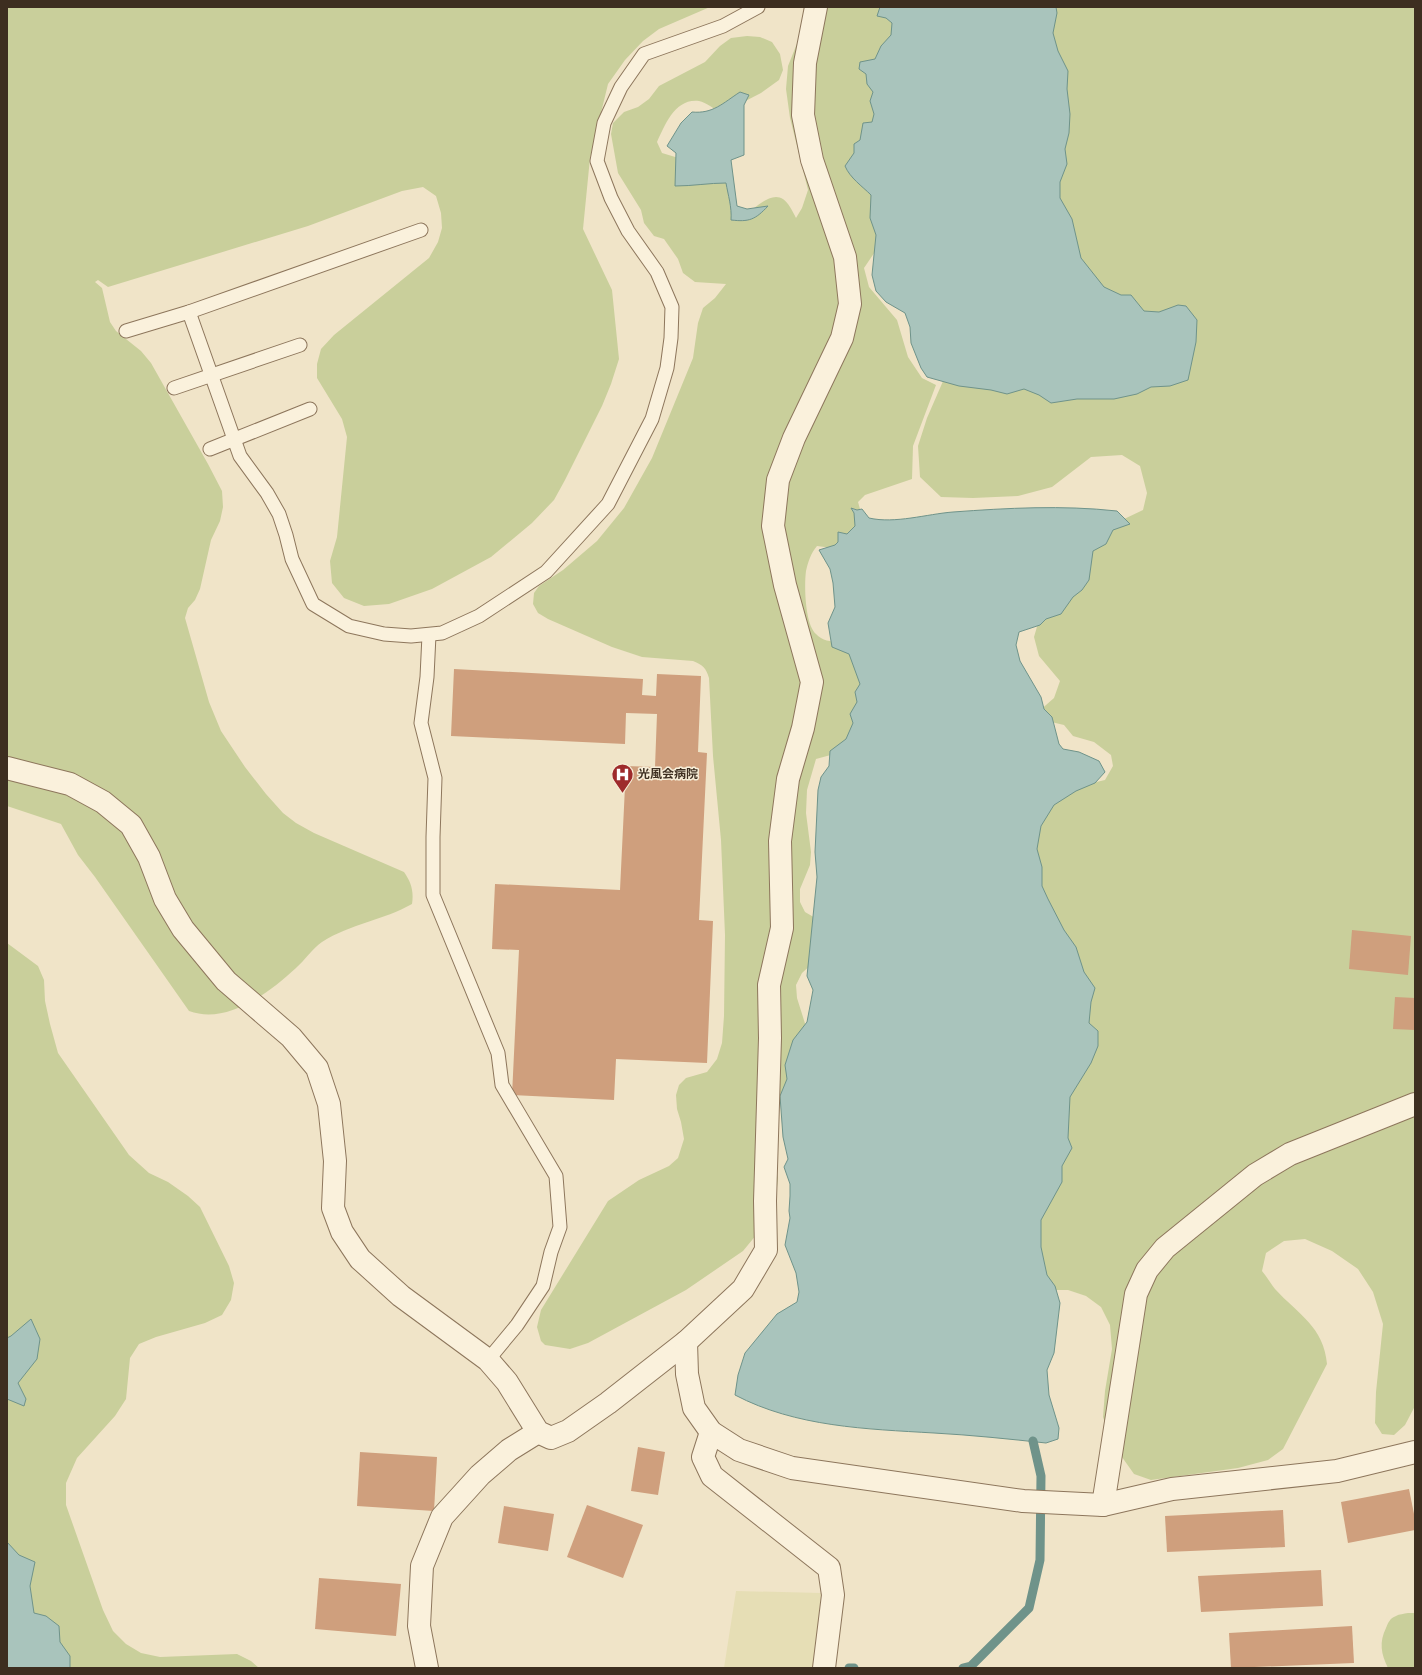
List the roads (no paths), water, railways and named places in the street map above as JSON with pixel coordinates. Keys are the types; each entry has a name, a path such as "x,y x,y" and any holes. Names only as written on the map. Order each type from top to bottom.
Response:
{"street":[{"path":"7,768 70,784 103,802 132,825 149,857 165,899 183,929 226,981 290,1037 317,1068 329,1104 335,1161 332,1208 342,1232 360,1259 400,1296 488,1360 507,1382 538,1432 551,1438 568,1432 686,1342 743,1289 766,1250 765,1201 770,1038 769,985 782,928 780,841 788,779 803,728 812,682 785,585 773,526 778,480 794,438 842,338 850,304 845,257 812,160 803,115 806,63 816,7"},
{"path":"1103,1505 1136,1294 1147,1270 1165,1248 1255,1175 1290,1154 1415,1104"},
{"path":"686,1342 687,1374 694,1408 711,1432 739,1450 792,1468 1023,1501 1103,1505 1172,1489 1337,1471 1415,1452"},
{"path":"427,1668 419,1626 422,1566 442,1517 480,1475 509,1450 538,1432"},
{"path":"711,1432 703,1457 712,1476 830,1568 833,1595 824,1668"}],"lane":[{"path":"189,312 240,456 267,493 279,514 292,559 312,604 349,626 384,634 411,636 442,633 479,616 546,572 608,504 652,419 667,368 671,338 672,307 657,272 628,231 611,198 598,161 604,123 621,87 644,54 723,26 758,7"},
{"path":"126,331 189,312 422,230"},
{"path":"174,388 300,345"},
{"path":"210,449 310,409"},
{"path":"429,635 427,677 421,723 435,778 433,895 498,1053 502,1085 556,1176 560,1227 551,1252 543,1286 517,1325 488,1360"}],"water":[{"path":"880,7 1056,7 1057,13 1053,33 1058,51 1068,71 1067,89 1070,114 1069,133 1065,149 1067,164 1060,182 1060,198 1072,219 1081,258 1104,287 1121,295 1131,295 1144,311 1159,312 1178,305 1186,306 1197,320 1196,342 1188,380 1170,386 1151,387 1137,394 1114,399 1077,399 1051,403 1039,395 1024,389 1007,394 991,390 959,386 927,377 921,368 911,343 910,327 905,313 886,302 876,291 872,275 876,235 870,218 871,195 853,178 845,166 854,153 854,144 860,140 863,123 872,122 874,114 870,101 873,92 867,84 866,74 859,69 860,62 875,59 881,46 891,35 892,23 886,18 877,16"},
{"path":"740,92 749,95 744,105 744,155 731,160 737,206 747,209 768,206 755,217 743,221 731,220 726,183 675,186 676,153 667,146 681,123 692,112 706,111 718,107"},
{"path":"851,508 857,510 862,509 869,518 879,520 994,509 1097,509 1117,511 1130,524 1113,530 1106,544 1093,551 1089,580 1082,590 1073,597 1061,614 1046,619 1040,625 1019,632 1016,645 1020,661 1041,697 1044,709 1052,717 1059,744 1063,749 1079,752 1099,761 1105,772 1095,783 1076,791 1054,805 1041,826 1037,849 1042,867 1042,886 1064,930 1076,947 1084,972 1095,988 1091,1002 1089,1023 1098,1031 1098,1046 1091,1063 1070,1097 1068,1138 1072,1148 1062,1166 1062,1182 1041,1220 1041,1247 1047,1275 1055,1286 1060,1303 1054,1353 1047,1370 1049,1395 1059,1428 1058,1439 1046,1443 962,1435 857,1428 807,1420 782,1414 758,1406 735,1395 738,1375 745,1353 777,1314 797,1302 799,1292 796,1273 785,1245 790,1218 790,1184 784,1167 788,1159 783,1137 780,1096 787,1079 785,1065 793,1040 807,1022 813,990 807,976 817,877 815,852 818,790 821,777 829,766 830,751 846,739 853,723 850,714 857,702 855,692 860,684 849,654 832,647 828,623 835,607 833,583 830,569 819,550 835,545 838,542 838,532 847,534 855,526 854,513"},
{"path":"31,1319 40,1339 37,1359 18,1383 26,1399 24,1406 7,1399 7,1338"},
{"path":"7,1542 19,1555 35,1562 30,1586 34,1613 46,1616 59,1626 60,1642 70,1656 70,1668 7,1668"}],"waterway":[{"path":"963,1668 971,1666 1029,1608 1040,1560 1041,1476 1033,1441"},
{"path":"849,1668 854,1668"}],"place":[{"name":"光風会病院","path":"623,794"}]}
